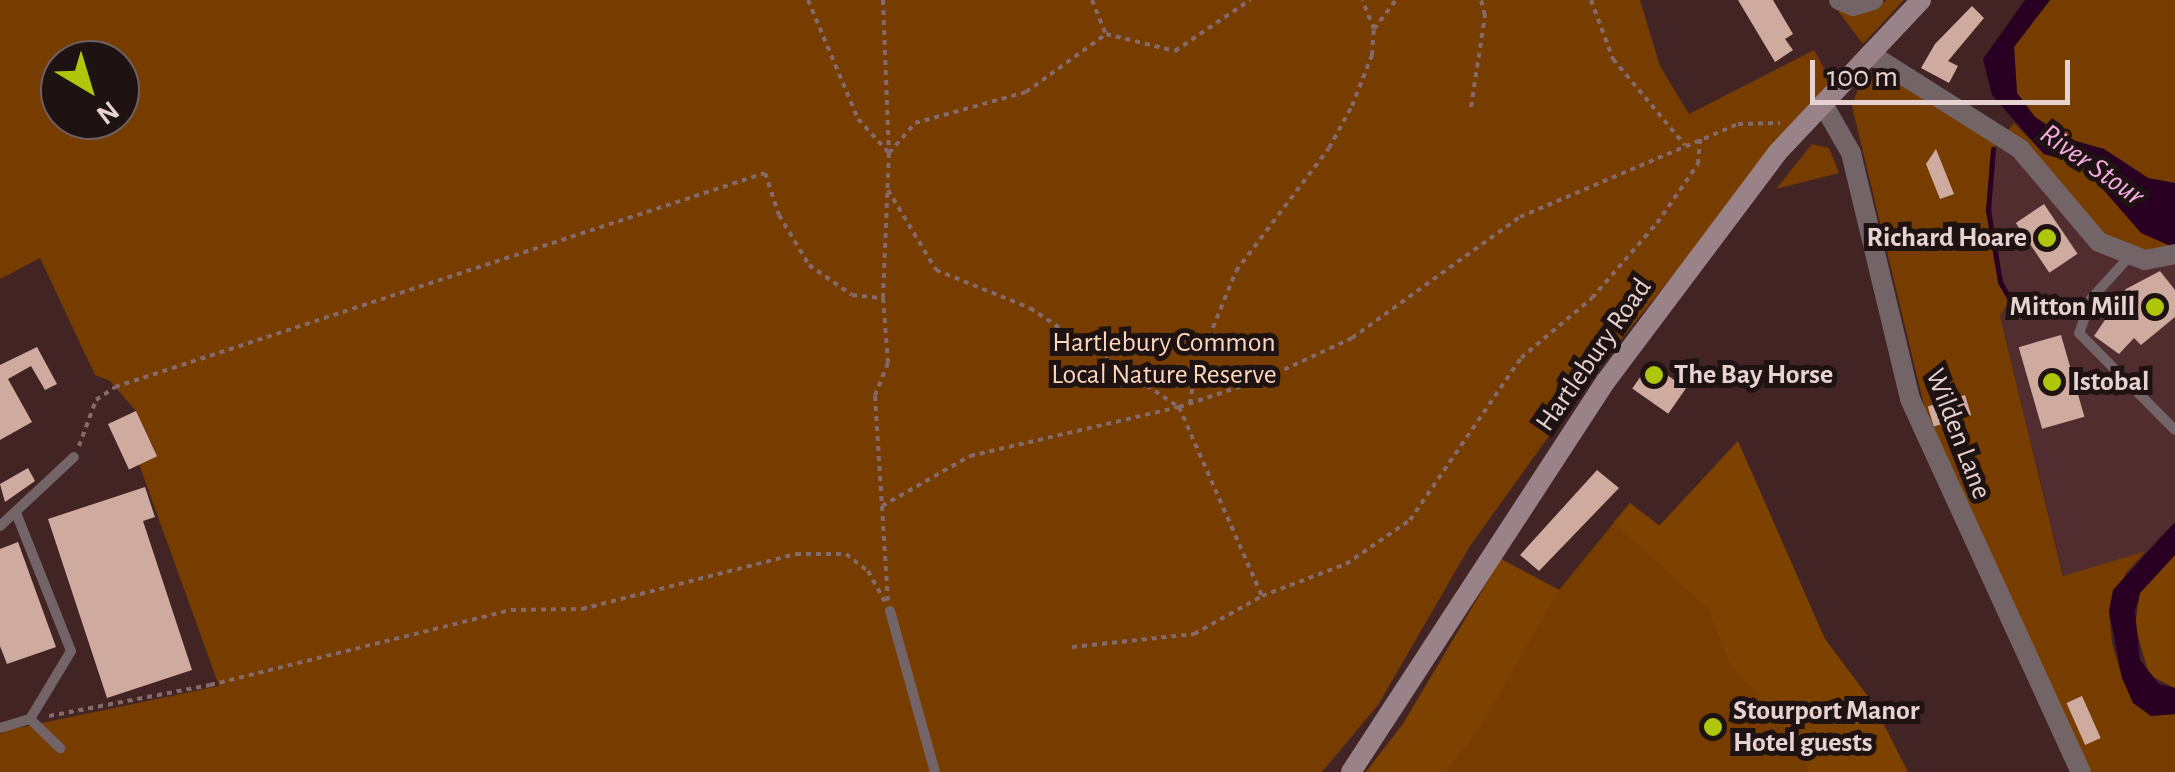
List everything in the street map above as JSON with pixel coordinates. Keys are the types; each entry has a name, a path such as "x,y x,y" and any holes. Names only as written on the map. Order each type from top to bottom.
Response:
{"main road":[{"name":"Hartlebury Road","path":"1351,772 1606,381 1805,123 1921,0"}],"street":[{"path":"1839,0 1853,6 1873,0"},
{"path":"1870,54 2020,149 2098,242 2130,256 2172,256"},
{"name":"Wilden Lane","path":"1823,104 1851,153 1910,398 2081,772"}],"lane":[{"path":"2130,256 2091,299 2079,333 2175,430"},
{"path":"0,526 74,457"},
{"path":"0,728 30,719 70,650 16,513"},
{"path":"890,611 935,772"},
{"path":"30,719 60,748"}],"path":[{"path":"808,0 858,119 890,153"},
{"path":"883,0 890,153 883,298 888,363 875,396 890,611"},
{"path":"1092,0 1106,34"},
{"path":"890,153 915,123 1026,92 1106,34 1175,50 1250,0"},
{"path":"1190,404 1194,374 1236,271 1329,148 1372,56 1374,29 1362,0"},
{"path":"1374,29 1396,0"},
{"path":"1471,107 1485,15 1481,0"},
{"path":"1590,0 1612,59 1685,145"},
{"path":"882,506 970,456 1179,408 1352,338 1520,217 1685,145 1738,124 1805,123"},
{"path":"1072,647 1194,634 1262,596 1346,564 1410,520 1520,358 1592,298 1657,223 1698,164 1700,139"},
{"path":"74,457 96,400 115,387 765,172 779,215 809,265 852,296 883,298"},
{"path":"888,190 936,270 1030,308 1179,408 1262,596"},
{"path":"30,719 210,686 511,610 582,609 796,554 846,554 868,570 890,611"}],"shaded area":[{"path":"2001,139 2175,255 2175,522 2146,551 2064,577 2000,316 1988,164"},
{"path":"1738,441 1825,639 1873,703 1908,772 1809,772 1777,717 1730,664 1709,610 1614,522 1630,503 1660,526"},
{"path":"2175,555 2175,688 2149,675 2135,625 2140,593"},
{"path":"1501,559 1559,590 1482,724 1445,772 1366,772 1403,724"}],"green space":[{"name":"Hartlebury Common Local Nature Reserve","path":"0,0 1640,0 1660,66 1689,114 1814,50 1831,81 1597,369 1470,546 1378,705 1322,772 0,772 0,734 8,730 219,686 139,464 157,455 136,411 110,381 95,375 40,258 0,279"},
{"path":"1887,0 1904,0 1863,44 1838,11 1867,11"},
{"path":"2050,0 2175,0 2175,183 2148,178 2104,149 2068,139 2035,117 2017,93 2014,47"},
{"path":"1875,75 1922,92 2001,139 1993,149 1988,210 2000,282 2010,299 2000,316 2063,576 2146,551 2126,573 2109,612 2112,643 2122,678 2151,716 2175,714 2175,772 2081,772 1929,426 1852,106 1859,86"},
{"path":"2014,123 2044,154 2081,164 2099,177 2128,218 2175,248 2130,256 2001,139"},
{"path":"1812,144 1829,148 1839,173 1776,189"},
{"path":"1738,441 1755,487 1777,717 1809,772 1366,772 1403,724 1501,559 1559,590 1630,503 1659,526"}],"water":[{"name":"River Stour","path":"2025,0 2050,0 2014,47 2017,93 2035,117 2068,139 2104,149 2148,178 2175,183 2175,248 2141,233 2081,164 2044,154 1992,95 1983,59"},
{"path":"2175,522 2175,555 2140,593 2135,611 2140,660 2159,684 2175,688 2175,714 2151,716 2133,703 2122,678 2109,611 2113,590"}],"building":[{"path":"1738,0 1773,0 1793,34 1785,39 1793,50 1775,62"},
{"path":"1972,6 1984,18 1948,61 1958,66 1949,83 1921,68 1935,44"},
{"path":"1936,149 1954,194 1940,199 1926,164"},
{"name":"Richard Hoare","path":"2044,204 2078,254 2049,273 2016,223"},
{"name":"Mitton Mill","path":"2160,271 2175,290 2175,317 2141,345 2134,338 2119,354 2094,336 2126,289"},
{"name":"Istobal","path":"2061,335 2084,417 2042,429 2019,347"},
{"path":"37,347 57,384 45,390 31,366 8,379 32,422 0,440 0,365"},
{"name":"The Bay Horse","path":"1650,363 1686,388 1668,414 1632,388"},
{"path":"1965,395 1971,415 1934,426 1928,406"},
{"path":"136,411 157,456 129,469 108,424"},
{"path":"28,468 35,481 5,502 0,484"},
{"path":"1597,470 1619,488 1539,571 1520,555"},
{"path":"145,487 155,517 143,521 192,670 107,698 48,519"},
{"path":"18,542 56,647 7,664 0,646 0,549"},
{"path":"2082,696 2101,738 2085,745 2066,703"}],"waterway":[{"path":"1993,149 1988,210 2000,282 2010,299"}],"place":[{"name":"Richard Hoare","path":"2047,238"},
{"name":"Mitton Mill","path":"2155,307"},
{"name":"The Bay Horse","path":"1654,375"},
{"name":"Istobal","path":"2052,382"},
{"name":"Stourport Manor Hotel guests","path":"1713,727"}]}
